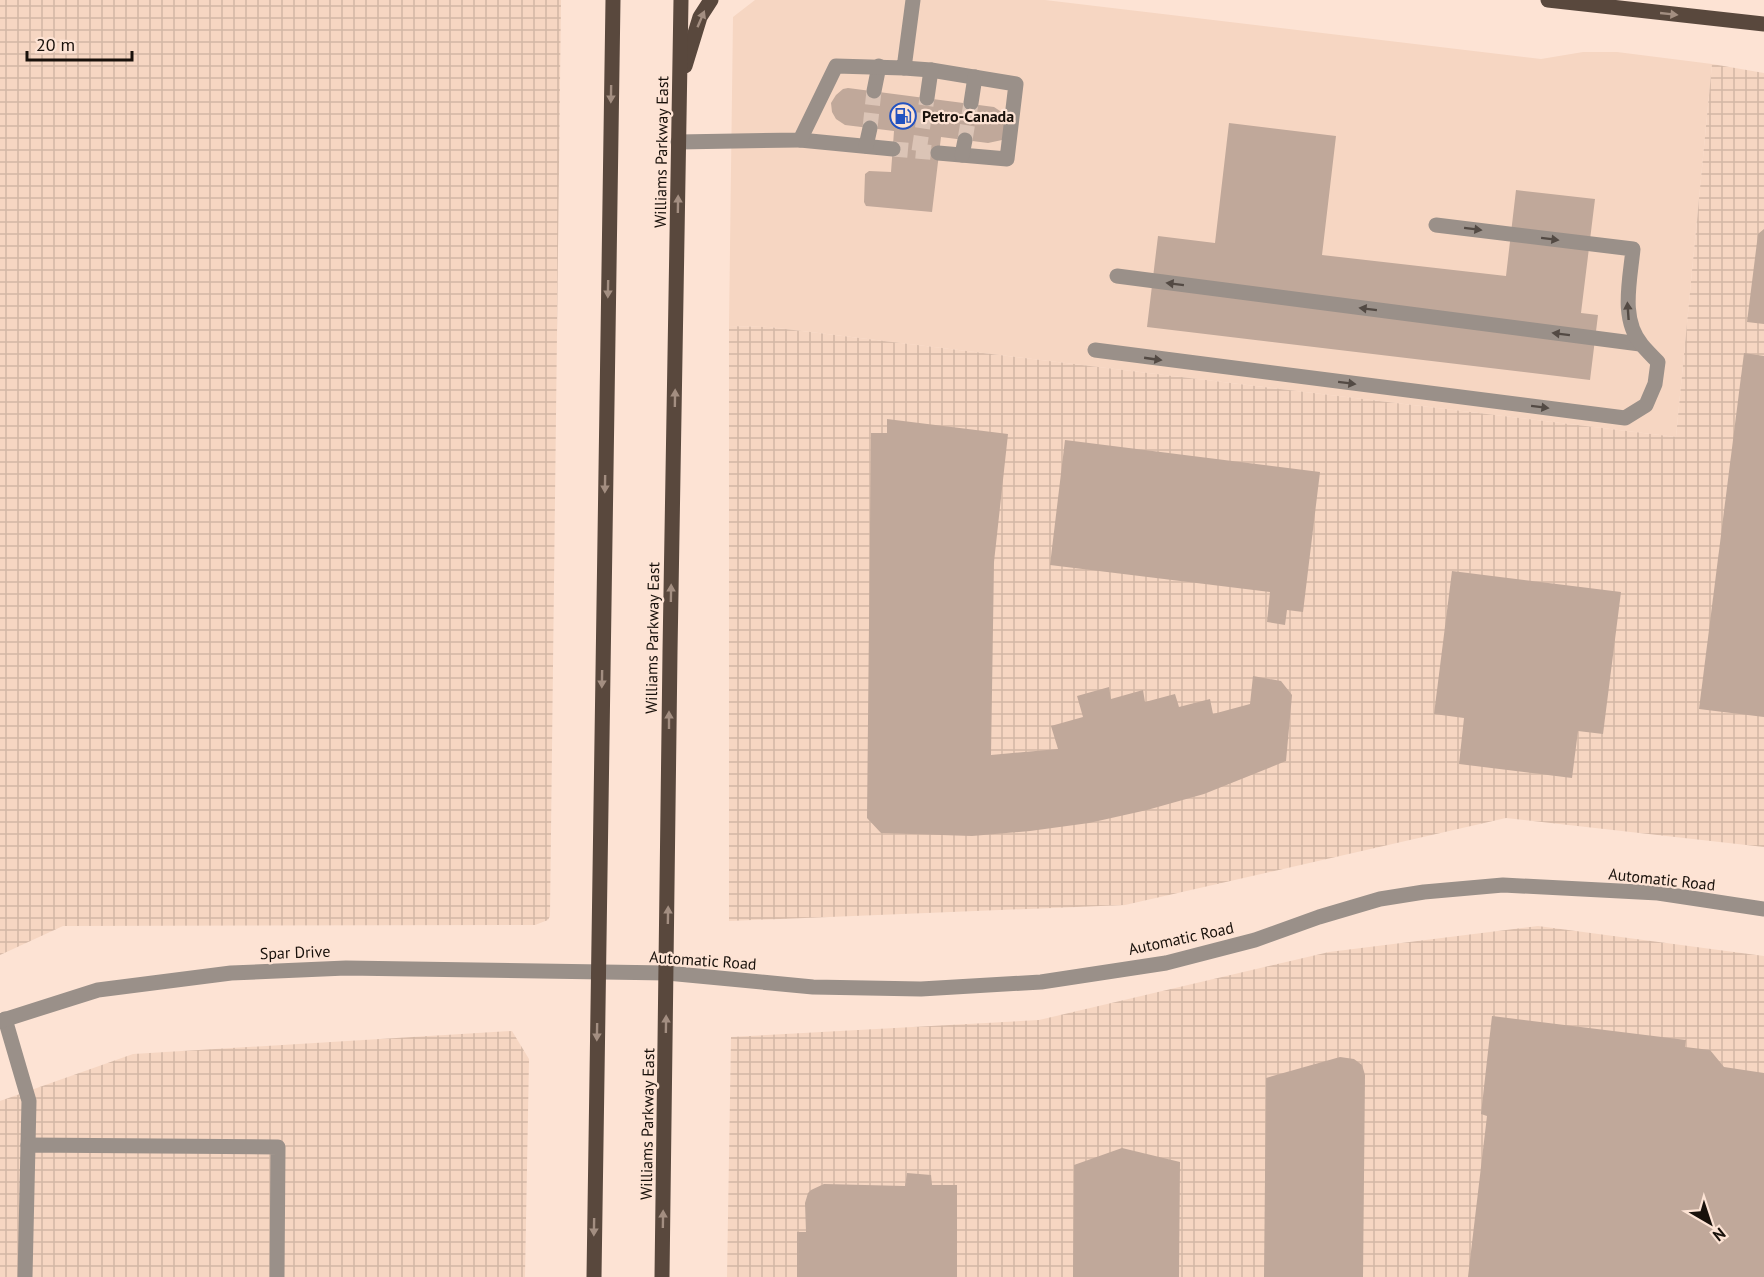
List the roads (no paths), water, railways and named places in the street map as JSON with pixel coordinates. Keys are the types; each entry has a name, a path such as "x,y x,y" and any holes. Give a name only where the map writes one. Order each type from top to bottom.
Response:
{"main road":[{"path":"601,0 612,35"},
{"path":"594,1277 613,0"},
{"name":"Williams Parkway East","path":"662,1277 681,0"},
{"path":"680,80 700,17 711,0"},
{"path":"1548,0 1764,24"}],"street":[{"path":"904,68 913,0"},
{"path":"800,140 836,66 879,66 931,70 1016,84 1007,159 938,153"},
{"path":"874,91 879,66"},
{"path":"927,98 931,70"},
{"path":"971,103 975,77"},
{"path":"866,146 870,128"},
{"path":"678,141 800,140 893,149"},
{"path":"962,155 965,140"},
{"path":"1095,351 1625,418 1646,405 1655,384 1658,362 1640,344 1629,322 1628,300 1633,249 1436,225"},
{"path":"1117,276 1640,344"},
{"name":"Automatic Road","path":"597,973 667,973 813,987 921,989 1041,982 1166,963 1255,940 1380,898 1503,885 1658,893 1764,909"},
{"name":"Spar Drive","path":"3,1020 98,990 231,973 346,968 597,973"},
{"path":"3,1020 29,1101 25,1277"},
{"path":"28,1145 278,1147 277,1277"}],"tunnel":[{"path":"870,128 874,91"},
{"path":"919,151 927,98"},
{"path":"965,140 971,103"},
{"path":"893,149 938,153"}],"place":[{"name":"Petro-Canada","path":"903,116"}]}
